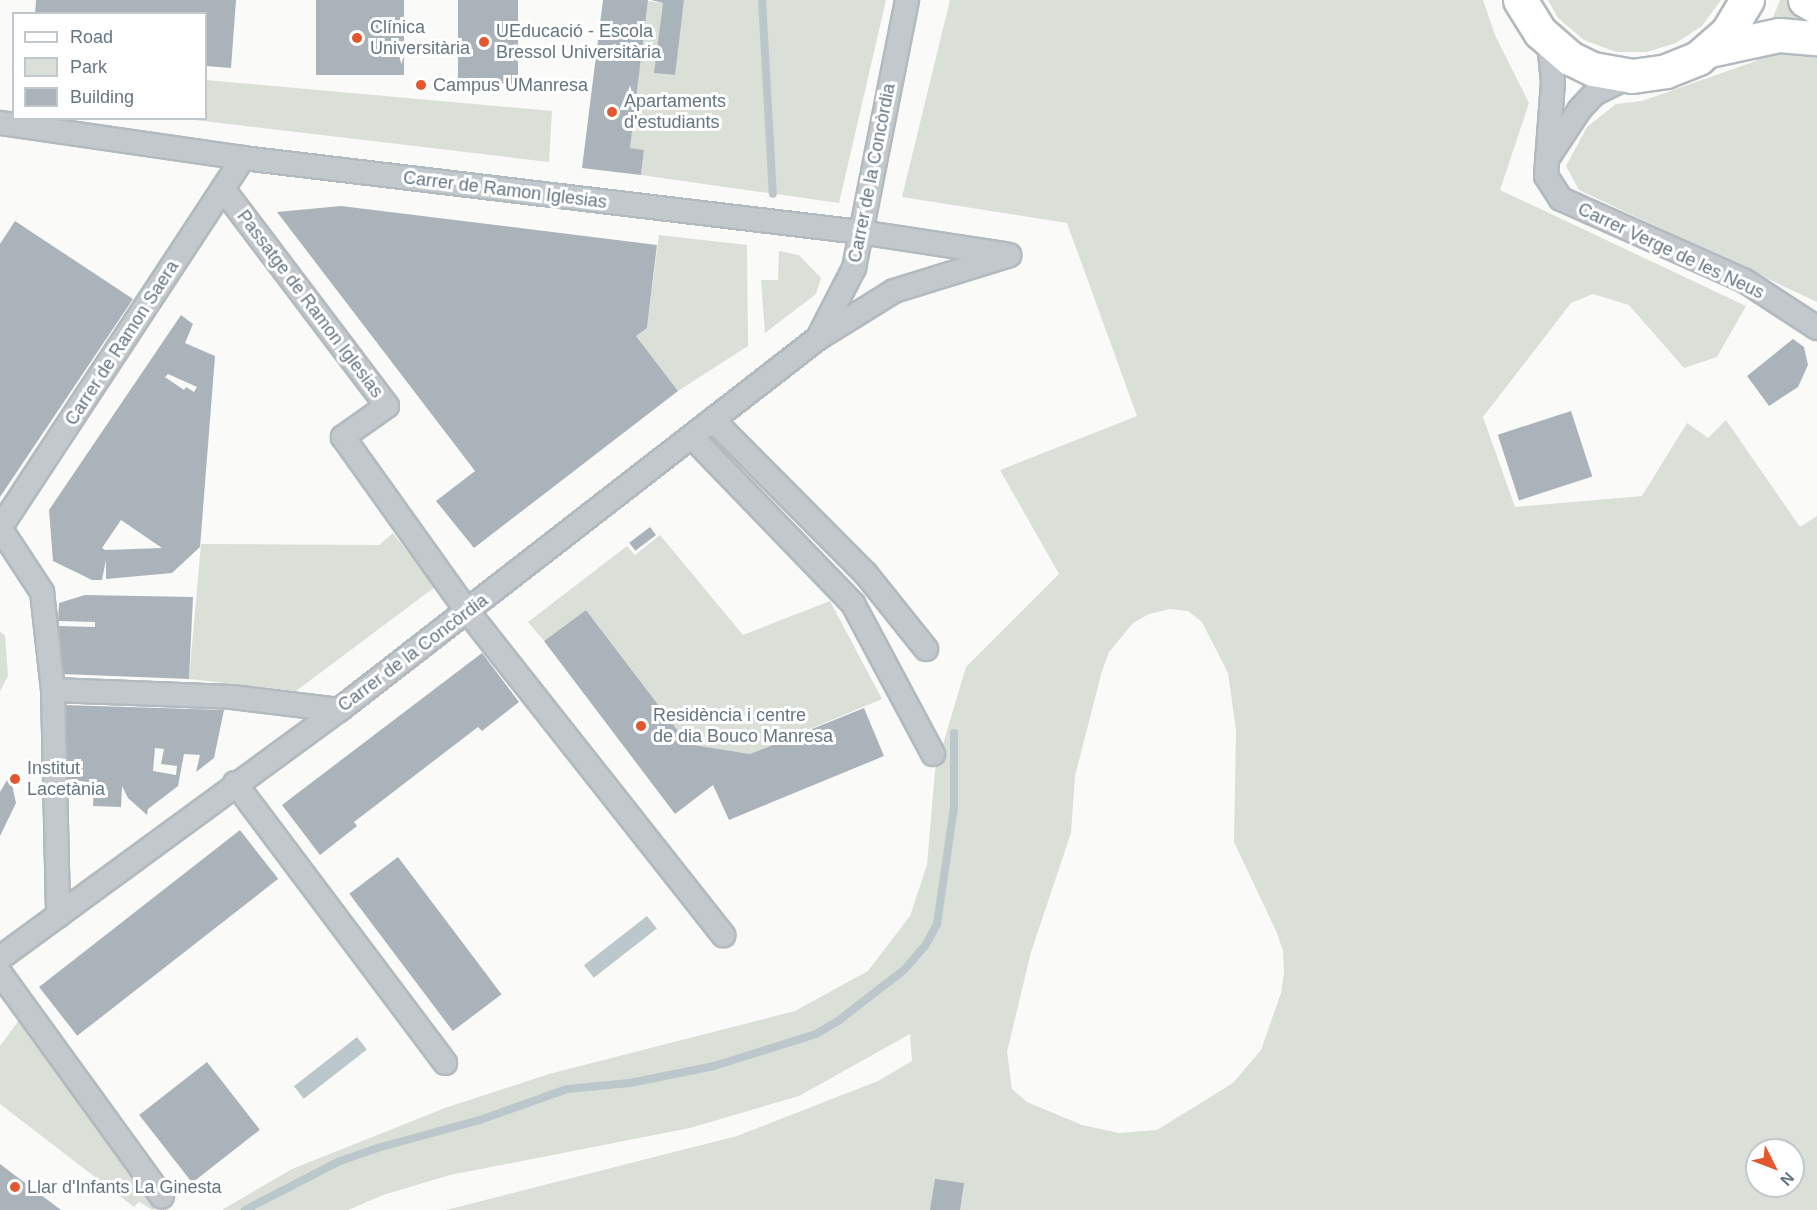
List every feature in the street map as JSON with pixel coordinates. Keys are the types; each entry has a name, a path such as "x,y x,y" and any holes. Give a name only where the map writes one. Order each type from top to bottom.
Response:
{"street":[{"name":"Carrer de la Concòrdia","path":"818,339 854,268 907,0"},
{"path":"1520,0 1549,42 1593,69 1632,76"},
{"path":"1708,51 1736,22 1748,0"},
{"path":"1806,0 1817,7"},
{"path":"1547,160 1580,109 1594,94 1612,82 1632,76 1666,71 1708,51 1779,35 1817,38"},
{"name":"Carrer Verge de les Neus","path":"1549,42 1552,82 1546,176 1561,199 1745,281 1817,328"},
{"name":"Carrer de Ramon Iglesias","path":"0,123 243,158 860,232 1010,255"},
{"name":"Carrer de Ramon Saera","path":"0,528 243,158"},
{"name":"Passatge de Ramon Iglesias","path":"223,189 387,406 343,437 468,612"},
{"name":"Carrer de la Concòrdia","path":"0,958 235,783 339,710 818,339 894,291 1010,255"},
{"path":"713,420 866,574 926,649"},
{"path":"692,437 853,604 933,754"},
{"path":"0,528 42,592 53,690 58,916"},
{"path":"468,612 723,935"},
{"path":"53,690 232,698 339,710"},
{"path":"235,783 446,1062"},
{"path":"0,973 162,1197"}],"green space":[{"path":"684,0 886,0 839,203 641,175 644,150 630,148 647,1 663,3 655,73 674,75"},
{"path":"950,0 1483,0 1495,35 1529,103 1500,190 1746,306 1717,357 1684,368 1629,305 1593,294 1571,303 1483,417 1515,507 1642,496 1687,423 1708,438 1726,420 1800,527 1817,516 1817,1210 446,1210 737,1136 878,1081 912,1061 910,1034 799,1096 690,1128 450,1175 383,1195 348,1210 222,1210 292,1169 445,1108 549,1074 795,1011 868,971 910,916 927,865 935,771 966,667 1059,574 1000,470 1137,416 1067,223 902,197","holes":["1170,609 1188,611 1202,622 1228,673 1236,730 1234,842 1277,933 1283,951 1284,972 1281,993 1261,1050 1233,1083 1157,1130 1119,1133 1082,1125 1027,1102 1012,1089 1007,1052 1031,952 1071,833 1075,776 1109,652 1133,623 1149,614"]},
{"path":"1548,0 1721,0 1702,26 1676,43 1647,52 1616,52 1584,40 1558,18"},
{"path":"1780,0 1817,0 1817,302 1579,190 1566,166 1587,127 1616,104 1642,101 1756,61"},
{"path":"207,80 552,111 549,162 195,120 207,120"},
{"path":"659,235 747,245 748,346 678,391 636,336 647,328"},
{"path":"779,251 799,255 821,278 816,294 765,333 761,280 778,280"},
{"path":"393,533 435,587 296,691 189,679 201,544 379,545"},
{"path":"660,535 743,635 830,601 882,699 750,754 688,744 586,610 544,641 528,622 627,546 635,555"},
{"path":"0,632 5,635 8,676 0,691"},
{"path":"19,1020 157,1206 153,1210 139,1202 134,1207 0,1104 0,1046"}],"shaded area":[{"path":"647,916 657,929 594,978 584,965"},
{"path":"357,1037 367,1050 304,1099 294,1086"}],"building":[{"path":"36,0 236,0 231,68 207,66 207,12 35,12"},
{"name":"Clínica Universitària","path":"316,0 404,0 404,75 316,75"},
{"name":"UEducació - Escola Bressol Universitària","path":"458,0 518,0 518,84 458,84"},
{"name":"Apartaments d'estudiants","path":"603,0 648,0 630,148 644,150 641,175 582,168"},
{"path":"651,0 684,0 675,75 654,73 663,3"},
{"path":"341,206 657,245 647,328 636,336 678,391 474,548 436,501 475,471 277,212"},
{"path":"15,221 133,299 0,497 0,244"},
{"path":"181,315 193,324 185,343 215,356 200,547 172,573 106,579 106,560 102,580 92,580 53,561 49,510","holes":["168,374 197,387 194,392 186,387 184,390 165,377","121,520 162,548 105,550 102,548"]},
{"path":"1793,339 1804,347 1808,365 1798,387 1769,406 1747,376"},
{"path":"1571,411 1592,477 1519,500 1498,435"},
{"path":"650,527 656,535 635,551 629,543"},
{"path":"85,595 193,597 189,679 62,674 58,626 95,627 95,622 58,621 59,603"},
{"name":"Residència i centre de dia Bouco Manresa","path":"586,610 688,744 750,754 864,708 884,756 729,820 713,785 675,814 544,641"},
{"path":"482,653 519,702 482,731 478,727 354,822 357,826 320,855 282,805"},
{"path":"64,705 224,710 214,758 196,772 200,755 184,754 178,786 148,809 147,815 128,798 122,786 121,807 93,806 94,783 67,779","holes":["155,748 164,749 161,764 177,766 176,775 153,771"]},
{"path":"10,775 16,803 0,836 0,792"},
{"path":"240,830 278,879 77,1036 39,987"},
{"path":"398,857 502,994 453,1031 349,894"},
{"path":"207,1062 260,1130 192,1183 139,1115"},
{"name":"Llar d'Infants La Ginesta","path":"0,1164 61,1210 0,1210"},
{"path":"935,1179 964,1183 960,1210 930,1210"}],"waterway":[{"path":"762,0 773,194"},
{"path":"245,1210 340,1161 381,1147 480,1120 567,1089 630,1083 714,1066 816,1034 838,1021 904,970 925,946 937,924 954,807 954,733"}],"place":[{"name":"Clínica Universitària","path":"357,38"},
{"name":"UEducació - Escola Bressol Universitària","path":"484,42"},
{"name":"Campus UManresa","path":"421,85"},
{"name":"Apartaments d'estudiants","path":"612,112"},
{"name":"Residència i centre de dia Bouco Manresa","path":"641,726"},
{"name":"Institut Lacetània","path":"15,779"},
{"name":"Llar d'Infants La Ginesta","path":"15,1187"}]}
